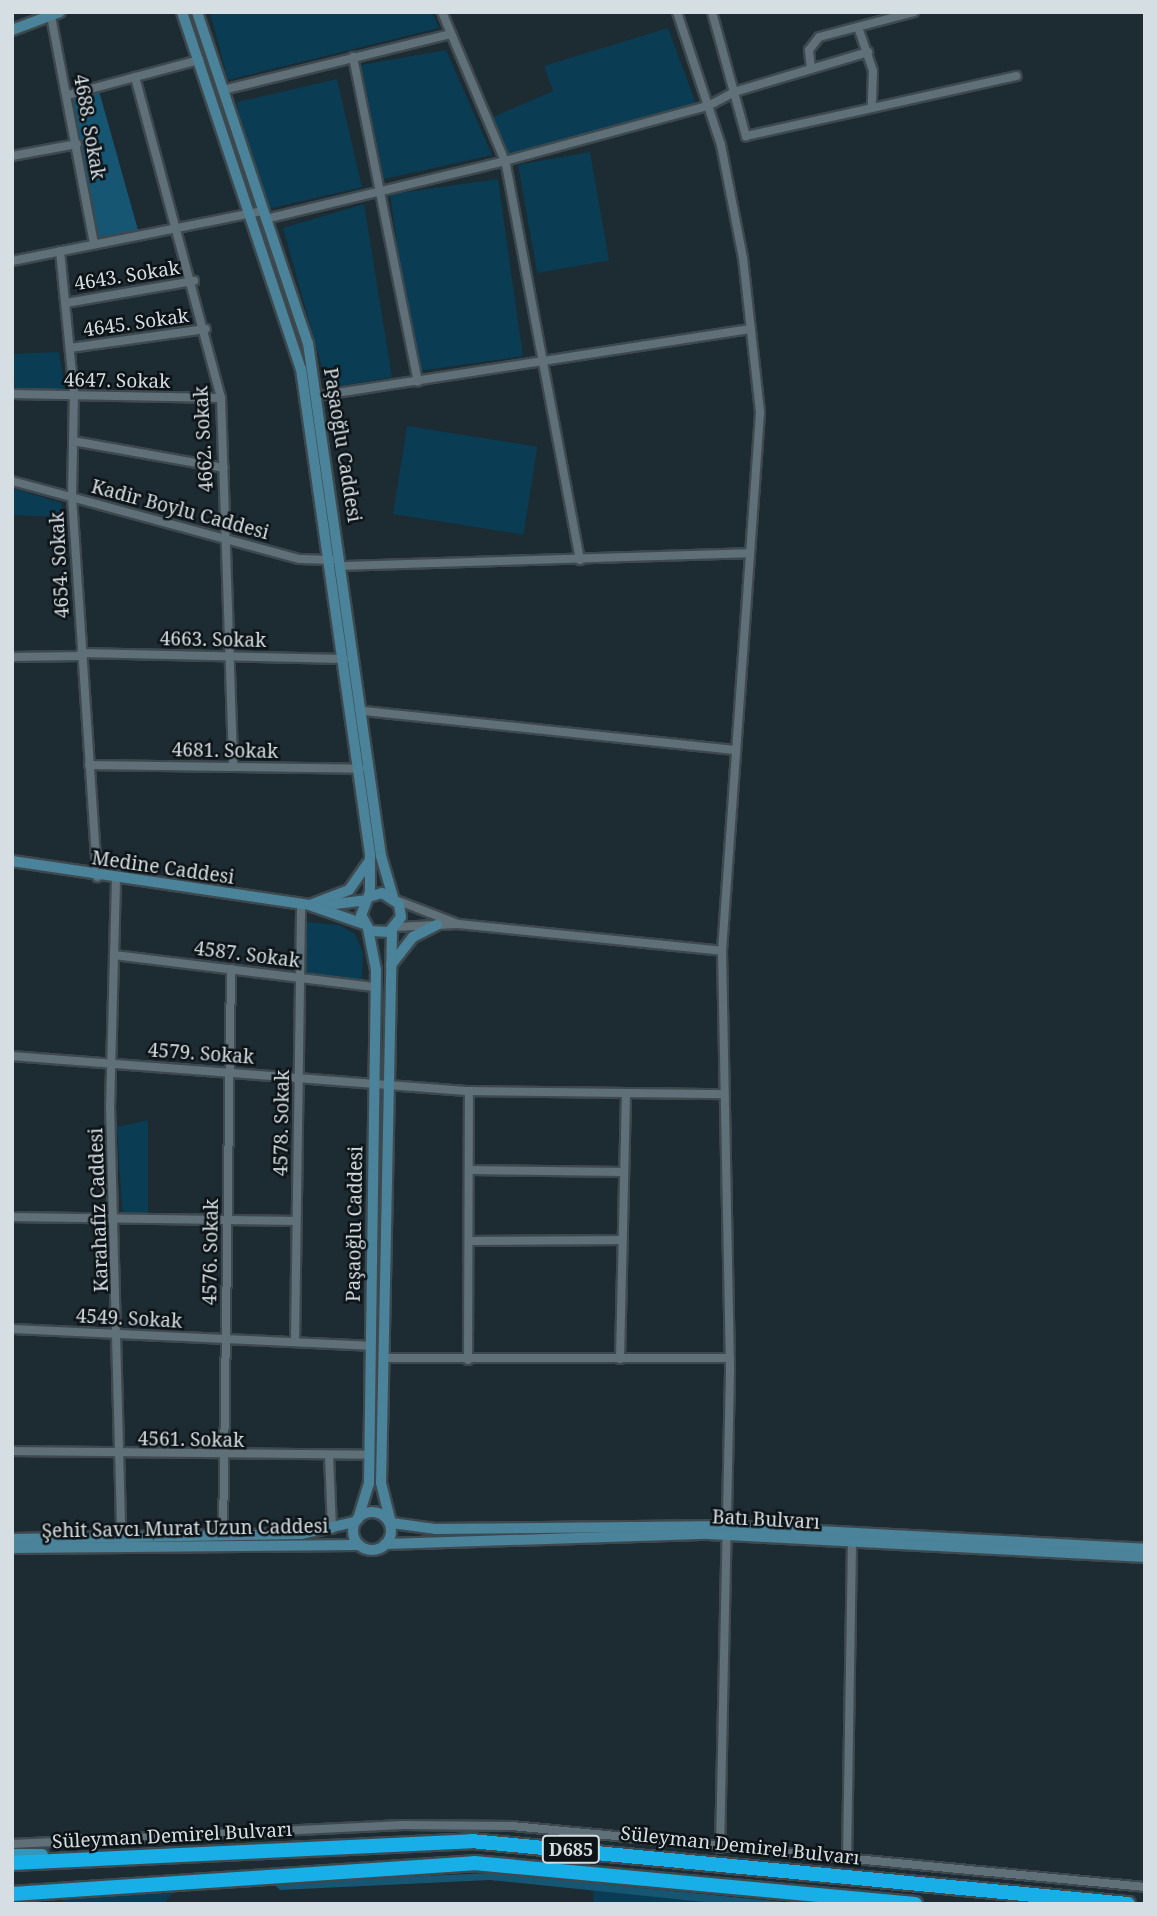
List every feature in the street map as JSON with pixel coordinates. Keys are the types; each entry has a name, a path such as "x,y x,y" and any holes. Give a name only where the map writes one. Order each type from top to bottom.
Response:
{"highway":[{"name":"Süleyman Demirel Bulvarı","path":"12,1863 471,1841 1128,1904"},
{"name":"Süleyman Demirel Bulvarı","path":"12,1894 474,1863 915,1904"},
{"path":"25,1904 61,1890"}],"main road":[{"path":"12,1855 221,1854"}],"street":[{"name":"Paşaoğlu Caddesi","path":"182,12 251,212 301,369 363,710 381,856 394,899 401,911 394,928 388,971 381,1082 371,1346 369,1493 356,1521"},
{"name":"Paşaoğlu Caddesi","path":"197,12 307,343 317,397 337,562 344,659 370,856 366,926 376,987 381,1082 381,1490 391,1520"},
{"path":"442,12 505,161 540,362 580,560"},
{"path":"677,12 708,106 736,221 760,413 733,750 722,951 730,1358 720,1848"},
{"path":"712,12 746,136 872,105 1016,76"},
{"path":"811,69 809,50 816,39 859,30 914,12"},
{"path":"12,30 55,14"},
{"name":"4688. Sokak","path":"55,14 94,244"},
{"path":"859,30 867,52 872,105"},
{"path":"223,90 451,34"},
{"path":"12,261 251,212 265,215 505,161 708,106 734,92 867,52"},
{"path":"353,57 418,382"},
{"path":"68,95 199,60"},
{"name":"4662. Sokak","path":"135,77 194,281 221,398 233,767"},
{"path":"12,156 77,144"},
{"name":"4654. Sokak","path":"61,251 74,396 72,497 97,877"},
{"name":"4643. Sokak","path":"65,303 194,281"},
{"name":"4645. Sokak","path":"70,348 206,329"},
{"path":"317,397 751,329"},
{"name":"4647. Sokak","path":"12,394 221,398"},
{"path":"73,441 224,468"},
{"name":"Kadir Boylu Caddesi","path":"12,481 299,559 337,562 580,560 750,554"},
{"name":"4663. Sokak","path":"12,657 81,655 344,659"},
{"path":"363,710 733,750"},
{"name":"4681. Sokak","path":"89,765 360,769"},
{"path":"306,905 357,883 370,856"},
{"name":"Medine Caddesi","path":"12,861 116,880 306,905 366,926 394,928"},
{"name":"Karahafız Caddesi","path":"116,880 111,1063 120,1335 121,1538"},
{"name":"Medine Caddesi","path":"306,905 368,898 394,899"},
{"path":"394,899 458,924"},
{"name":"4578. Sokak","path":"295,1342 300,978 306,905"},
{"path":"394,928 458,924 722,951"},
{"path":"388,971 406,942 437,925"},
{"name":"4587. Sokak","path":"114,955 376,987"},
{"name":"4576. Sokak","path":"223,1536 231,969"},
{"name":"4579. Sokak","path":"12,1056 381,1082 469,1091 724,1094"},
{"path":"468,1360 469,1091"},
{"path":"620,1359 626,1093"},
{"path":"469,1170 624,1172"},
{"path":"12,1217 296,1221"},
{"path":"469,1241 622,1240"},
{"name":"4549. Sokak","path":"12,1329 371,1346"},
{"path":"383,1358 730,1358"},
{"name":"4561. Sokak","path":"12,1451 121,1455 369,1455"},
{"path":"329,1455 332,1530"},
{"path":"376,1514 391,1520 385,1544 359,1545 350,1534 356,1521 376,1514"},
{"name":"Batı Bulvarı","path":"391,1520 435,1529 726,1530 1145,1549"},
{"name":"Şehit Savcı Murat Uzun Caddesi","path":"12,1539 223,1536 332,1530 356,1521"},
{"name":"Batı Bulvarı","path":"385,1544 726,1530 852,1542 1145,1557"},
{"path":"848,1860 852,1542"},
{"name":"Şehit Savcı Murat Uzun Caddesi","path":"12,1548 359,1545"},
{"path":"12,1844 403,1825 512,1826 1145,1887"}],"shaded area":[{"path":"210,12 432,12 439,28 228,80"},
{"path":"668,28 696,104 508,156 493,117 553,91 544,66"},
{"path":"446,50 492,155 384,179 361,65"},
{"path":"337,79 362,187 262,210 237,102"},
{"path":"99,91 138,230 97,239 73,99"},
{"path":"590,152 609,260 537,273 518,165"},
{"path":"498,179 523,356 415,371 390,194"},
{"path":"364,204 392,377 328,388 283,228"},
{"path":"59,352 65,391 15,390 12,354"},
{"path":"407,426 537,447 523,535 393,514"},
{"path":"12,488 62,503 60,517 12,515"},
{"path":"302,922 339,925 354,933 363,952 362,981 302,975"},
{"path":"148,1120 148,1217 123,1220 117,1127"},
{"path":"489,1873 806,1904 724,1904 490,1880 280,1890 273,1883"},
{"path":"176,1890 163,1904 46,1904 87,1896"},
{"path":"593,1890 724,1903 724,1904 594,1904"}]}
